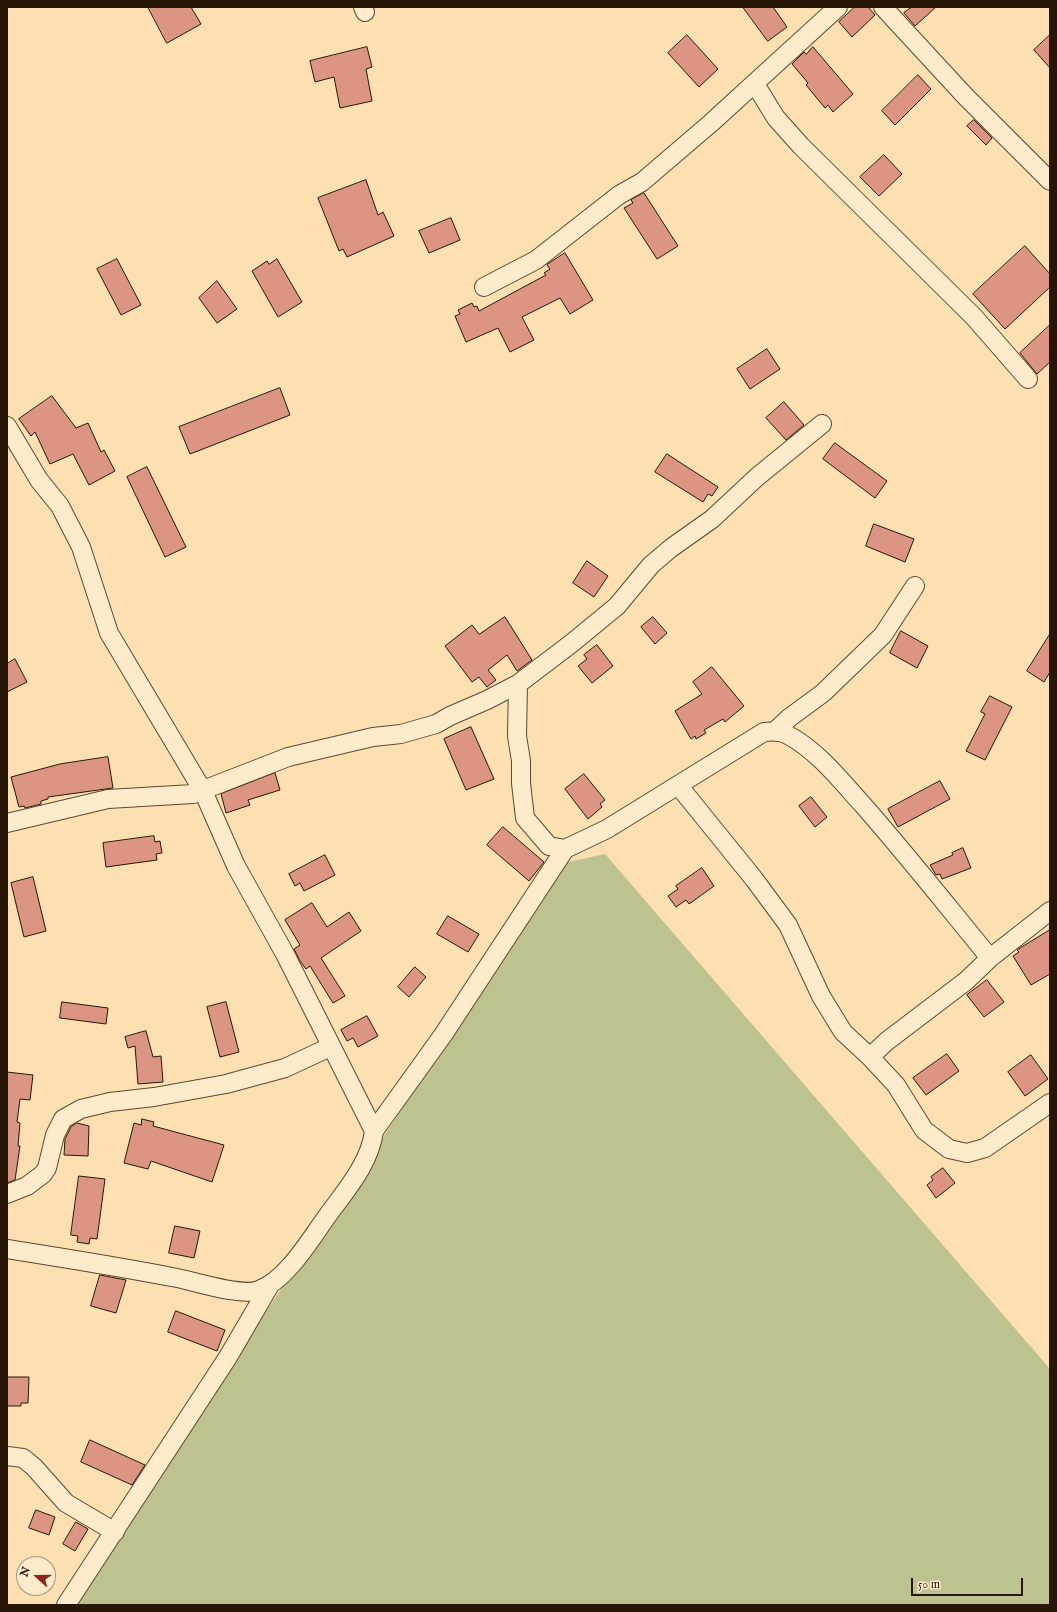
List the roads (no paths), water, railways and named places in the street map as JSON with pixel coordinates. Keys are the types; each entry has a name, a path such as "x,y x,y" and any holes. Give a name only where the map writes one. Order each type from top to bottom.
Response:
{"street":[{"path":"484,287 536,260 619,195 642,182 755,84 838,7"},
{"path":"883,7 966,97 1050,181"},
{"path":"755,84 776,118 796,140 974,317 1028,379"},
{"path":"7,823 108,799 193,794 288,757 373,737 401,734 436,724 518,684 572,643 617,606 651,565 671,548 712,519 757,477 822,424"},
{"path":"7,426 38,480 60,506 81,547 109,633 116,647 203,791 236,866 285,954 374,1131"},
{"path":"775,731 789,718 823,693 883,635 915,586"},
{"path":"518,684 517,736 521,761 521,783 525,818 549,846 565,849"},
{"path":"7,1249 176,1277 237,1292 249,1293 270,1285 288,1269 355,1179 368,1153 374,1131 443,1035 565,849 607,829 764,732 775,731 787,735 808,749 842,782 897,843 990,958"},
{"path":"678,785 754,879 788,925 821,996 843,1032 870,1057 896,1085 924,1130 949,1149 967,1153 985,1148 1050,1103"},
{"path":"870,1057 887,1041 966,981 990,958 1050,911"},
{"path":"7,1194 27,1186 43,1174 55,1135 63,1119 80,1109 110,1102 154,1097 226,1084 285,1068 330,1046"},
{"path":"66,1605 228,1357 270,1285"},
{"path":"7,1456 23,1458 34,1467 66,1503 115,1532"}]}
